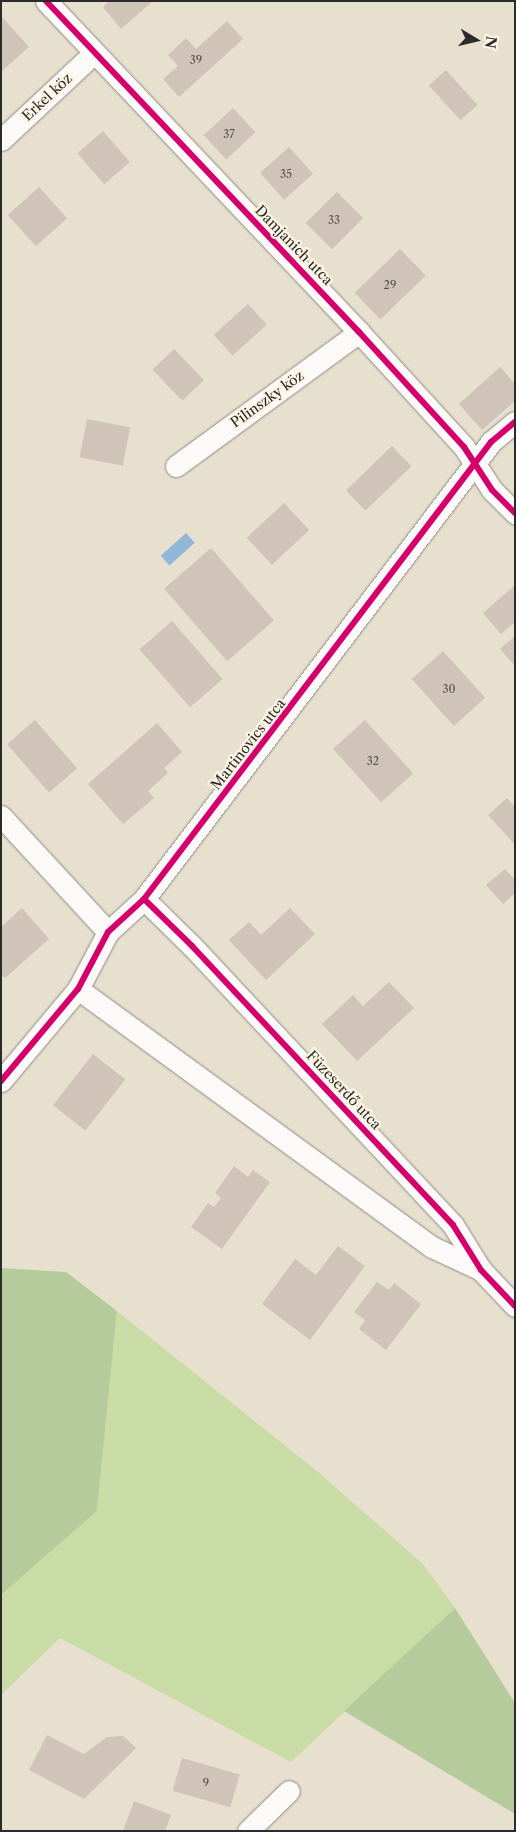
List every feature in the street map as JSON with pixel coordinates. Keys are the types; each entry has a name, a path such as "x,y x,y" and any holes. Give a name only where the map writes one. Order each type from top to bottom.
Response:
{"street":[{"name":"Damjanich utca","path":"46,1 359,332 464,447 492,490 515,513"},
{"name":"Erkel köz","path":"1,140 94,53"},
{"name":"Pilinszky köz","path":"176,466 359,332"},
{"name":"Martinovics utca","path":"1,1081 78,989 108,932 144,899 491,442 515,422"},
{"path":"1,816 108,932"},
{"name":"Füzeserdő utca","path":"144,899 192,946 453,1225 481,1270 515,1306"},
{"name":"Füzeserdő utca","path":"78,989 432,1247 481,1270"},
{"path":"248,1831 289,1790"}],"green space":[{"path":"1,1268 66,1272 117,1311 97,1511 1,1595"},
{"path":"117,1311 318,1472 423,1564 455,1608 291,1762 60,1638 1,1695 1,1595 97,1511"},
{"path":"455,1608 515,1703 515,1814 344,1711"}],"water":[{"path":"186,533 195,543 169,565 161,556"}],"building":[{"path":"109,1 153,1 121,29 103,7"},
{"path":"1,16 29,47 1,72"},
{"path":"227,21 243,39 179,97 163,79 178,66 168,55 186,38 196,49"},
{"path":"446,70 477,105 460,120 429,85"},
{"path":"233,108 256,132 226,159 204,135"},
{"path":"103,131 130,162 104,184 77,153"},
{"path":"289,147 313,174 284,200 260,173"},
{"path":"39,187 67,218 36,246 8,215"},
{"path":"337,192 363,218 332,249 306,223"},
{"path":"400,249 426,276 380,319 355,293"},
{"path":"248,304 267,325 233,356 214,335"},
{"path":"174,349 204,380 182,401 152,370"},
{"path":"500,367 515,384 515,401 482,430 459,404"},
{"path":"87,419 130,427 123,466 80,457"},
{"path":"392,446 411,466 365,511 346,490"},
{"path":"284,503 309,530 272,565 247,538"},
{"path":"211,548 274,620 227,661 164,589"},
{"path":"515,585 515,622 501,634 483,613"},
{"path":"172,621 223,679 190,707 140,649"},
{"path":"515,636 515,666 500,649"},
{"path":"443,651 485,698 454,726 412,679"},
{"path":"35,720 77,768 49,793 7,744"},
{"path":"365,720 413,774 381,802 333,749"},
{"path":"157,723 182,752 164,768 168,773 148,791 154,798 123,824 88,784"},
{"path":"507,798 515,807 515,845 488,815"},
{"path":"505,869 515,880 515,893 503,904 486,885"},
{"path":"22,908 49,939 5,978 1,974 1,927"},
{"path":"290,908 315,934 266,980 229,940 249,922 261,935"},
{"path":"389,982 414,1008 357,1061 322,1024 353,995 363,1006"},
{"path":"93,1054 125,1079 85,1130 53,1105"},
{"path":"234,1166 248,1177 253,1170 270,1182 222,1249 191,1227 208,1203 214,1207 221,1198 215,1193"},
{"path":"338,1246 365,1266 310,1340 262,1304 295,1259 316,1275"},
{"path":"377,1282 389,1290 394,1283 421,1304 386,1350 359,1329 365,1320 354,1312"},
{"path":"47,1735 84,1754 107,1737 123,1736 136,1748 84,1799 29,1770"},
{"path":"182,1758 240,1775 230,1807 173,1791"},
{"path":"134,1801 171,1815 165,1831 123,1831"}],"cycle path":[{"path":"46,1 359,332 464,447 492,490 515,513"},
{"path":"1,1081 78,989 108,932 144,899 491,442 515,422"},
{"path":"144,899 192,946 453,1225 481,1270 515,1306"}]}
